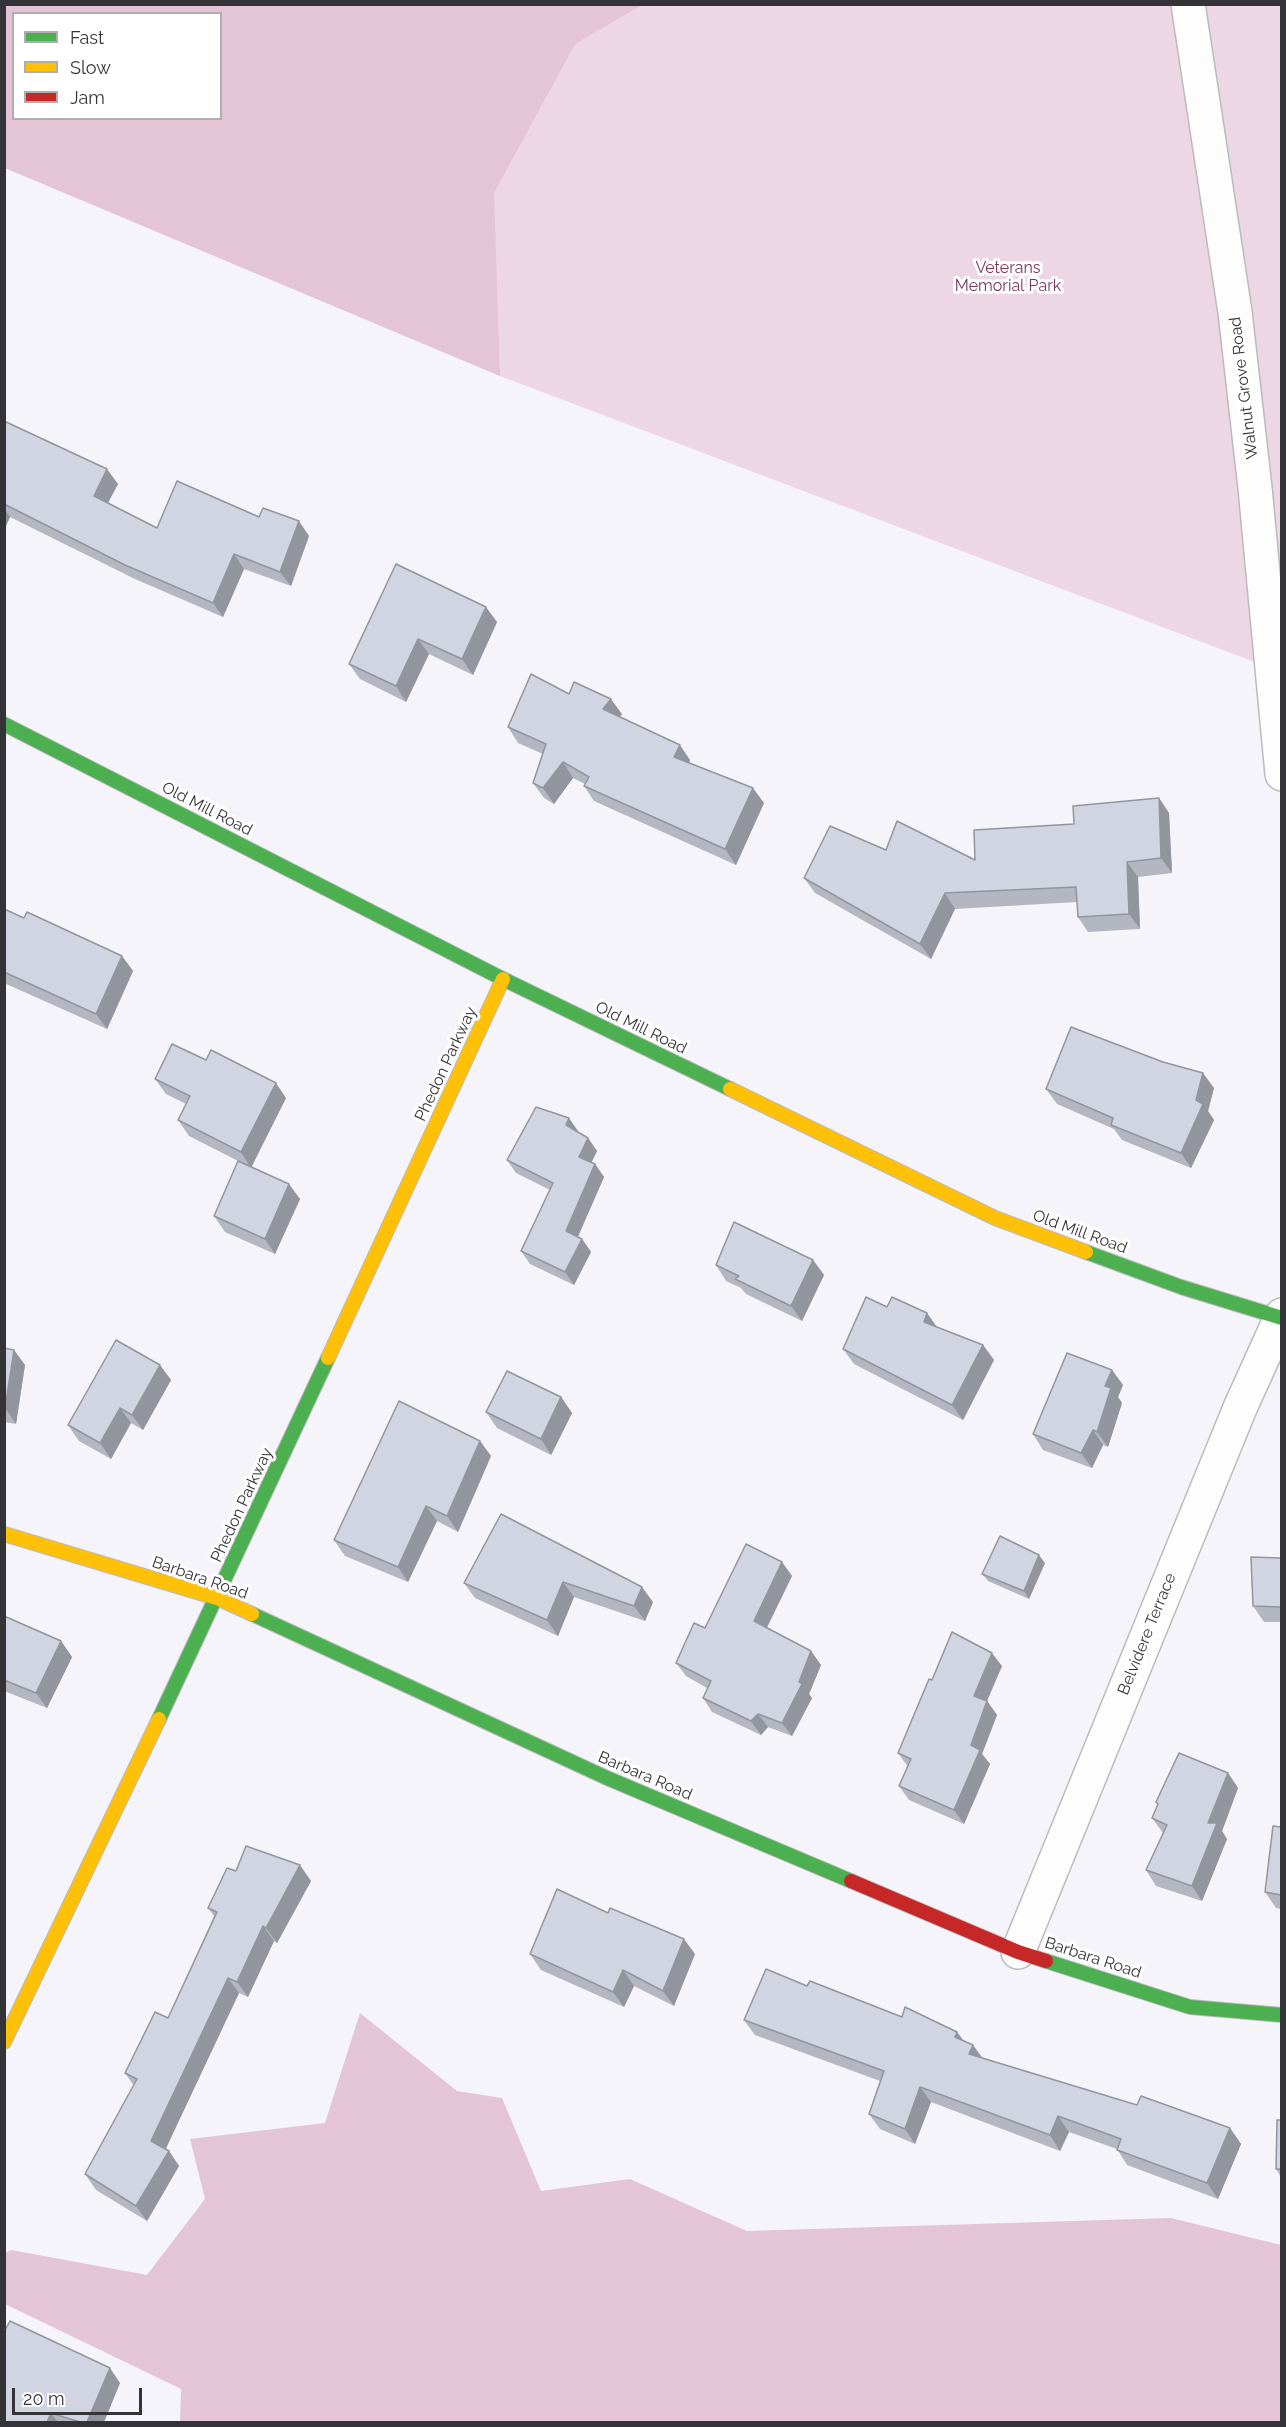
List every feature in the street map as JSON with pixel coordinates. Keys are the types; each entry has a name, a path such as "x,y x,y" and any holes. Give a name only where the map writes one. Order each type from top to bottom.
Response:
{"street":[{"name":"Walnut Grove Road","path":"1188,4 1235,312 1257,500 1281,774"},
{"name":"Old Mill Road","path":"4,724 503,979 995,1218 1181,1287 1281,1317"},
{"name":"Phedon Parkway","path":"4,2042 217,1598 503,979"},
{"name":"Belvidere Terrace","path":"1018,1952 1240,1408 1281,1317"},
{"name":"Barbara Road","path":"4,1534 217,1598 607,1778 1018,1952 1190,2007 1281,2015"}],"green space":[{"name":"Veterans Memorial Park","path":"4,5 1281,5 1281,672 500,376 5,168"}],"shaded area":[{"path":"4,5 642,5 575,44 494,193 500,376 5,168"},
{"path":"360,2013 457,2091 502,2098 541,2191 630,2179 747,2231 1171,2218 1281,2245 1281,2422 180,2422 181,2389 5,2304 5,2253 11,2250 147,2275 205,2199 190,2139 325,2123"}],"building":[{"path":"4,421 107,469 94,496 157,528 177,481 259,517 263,508 299,521 280,572 234,554 213,603 125,565 4,504"},
{"path":"396,564 486,607 462,659 418,639 396,686 349,664"},
{"path":"531,674 569,694 574,682 611,699 603,709 680,745 674,757 753,788 725,849 584,786 589,777 563,762 543,788 533,783 546,744 508,727"},
{"path":"1159,798 1161,858 1127,862 1129,914 1078,917 1076,887 945,893 920,944 804,878 830,826 886,850 897,821 975,860 974,830 1074,824 1073,806"},
{"path":"4,909 24,918 27,912 122,956 96,1014 4,972"},
{"path":"1071,1027 1163,1062 1203,1073 1196,1100 1203,1104 1181,1153 1111,1125 1113,1118 1046,1089"},
{"path":"172,1044 206,1060 211,1050 276,1083 241,1152 178,1120 190,1096 155,1079"},
{"path":"536,1107 569,1118 566,1125 588,1138 579,1157 595,1164 566,1231 582,1239 565,1272 521,1251 553,1183 507,1160"},
{"path":"238,1161 289,1184 265,1239 214,1216"},
{"path":"734,1222 813,1260 791,1306 735,1279 739,1276 716,1265"},
{"path":"866,1297 887,1307 892,1297 927,1313 924,1322 983,1345 952,1405 843,1349"},
{"path":"116,1340 160,1365 132,1415 120,1408 100,1443 68,1425"},
{"path":"4,1348 14,1350 5,1408 4,1408"},
{"path":"1067,1353 1112,1370 1105,1386 1111,1388 1097,1432 1093,1430 1081,1453 1033,1434"},
{"path":"507,1371 561,1397 541,1439 486,1412"},
{"path":"399,1401 480,1441 447,1516 426,1506 398,1567 334,1540"},
{"path":"501,1514 642,1587 634,1606 563,1582 547,1620 464,1583"},
{"path":"1000,1536 1039,1555 1024,1591 982,1574"},
{"path":"746,1544 782,1562 754,1621 811,1651 799,1682 802,1684 782,1723 758,1714 751,1721 703,1698 711,1681 676,1663 694,1623 705,1628"},
{"path":"1251,1557 1281,1558 1281,1607 1253,1606"},
{"path":"4,1616 61,1641 36,1693 4,1680"},
{"path":"952,1632 992,1653 974,1696 987,1701 971,1745 980,1750 954,1810 899,1786 911,1759 898,1753 929,1679 932,1680"},
{"path":"1179,1753 1228,1773 1208,1823 1217,1823 1192,1886 1146,1870 1167,1825 1152,1818 1158,1804 1156,1802"},
{"path":"1273,1826 1281,1827 1281,1895 1265,1892"},
{"path":"246,1846 300,1865 266,1928 263,1926 237,1982 228,1978 151,2141 169,2151 136,2206 85,2174 137,2079 125,2073 155,2012 168,2018 217,1912 208,1908 227,1868 236,1871"},
{"path":"557,1889 608,1913 610,1908 684,1939 663,1991 623,1970 613,1992 530,1954"},
{"path":"766,1969 807,1986 810,1981 902,2017 905,2007 957,2032 955,2037 973,2045 969,2054 1137,2105 1141,2096 1230,2128 1207,2183 1117,2150 1121,2139 1058,2116 1050,2135 920,2087 905,2129 869,2114 884,2071 744,2020"},
{"path":"1277,2120 1281,2120 1281,2169 1276,2169"},
{"path":"10,2321 110,2368 87,2422 51,2413 47,2422 4,2422 4,2332"}],"traffic: fast":[{"path":"4,724 503,979 730,1089"},
{"path":"1086,1252 1181,1287 1282,1318"},
{"path":"159,1719 328,1358"},
{"path":"252,1614 607,1778 851,1881"},
{"path":"1046,1961 1190,2007 1282,2015"}],"traffic: slow":[{"path":"328,1358 503,979"},
{"path":"730,1089 995,1218 1086,1252"},
{"path":"4,1534 217,1598 252,1614"},
{"path":"4,2042 159,1719"}],"traffic: jam":[{"path":"851,1881 1018,1952 1046,1961"}]}
